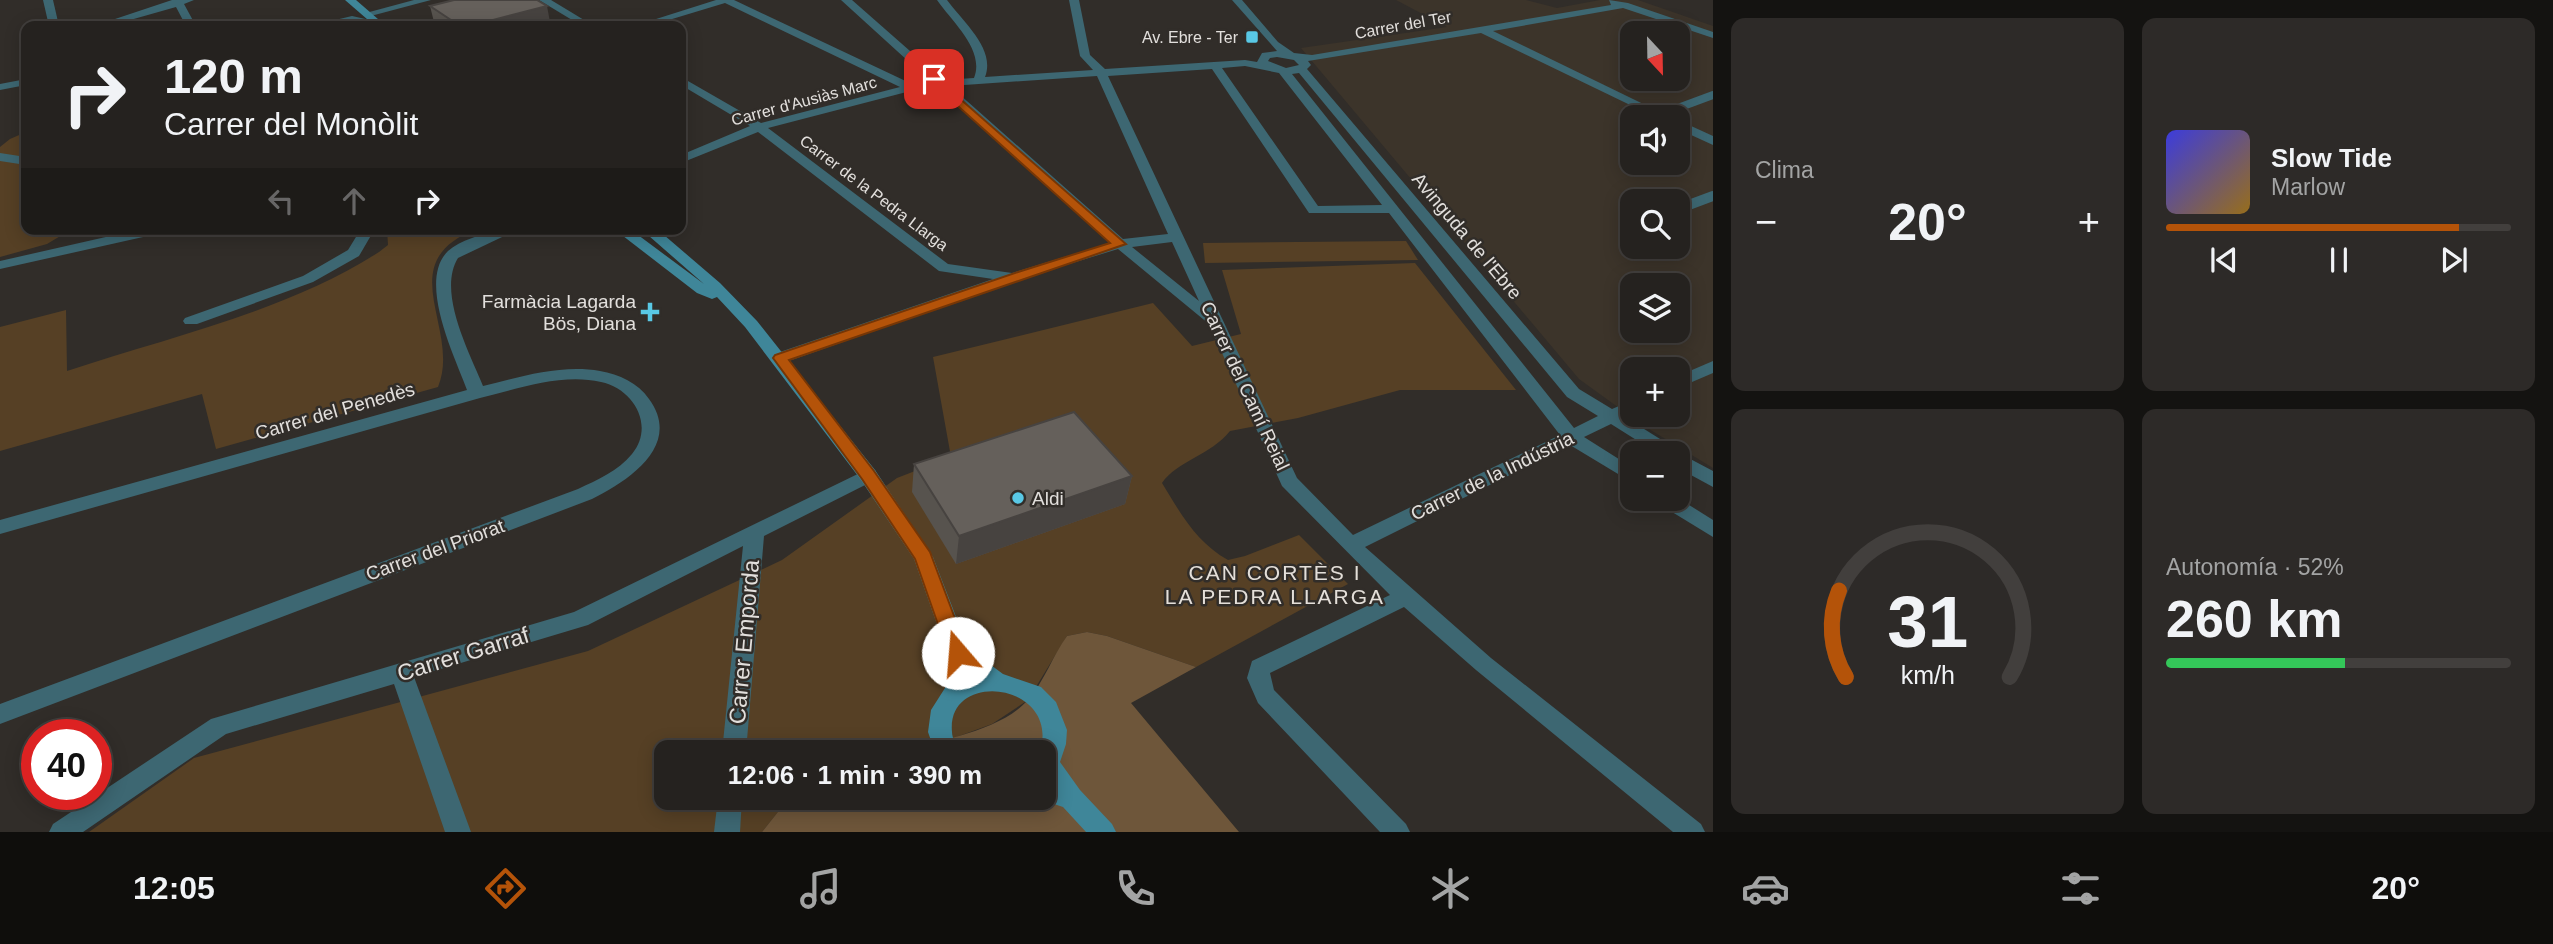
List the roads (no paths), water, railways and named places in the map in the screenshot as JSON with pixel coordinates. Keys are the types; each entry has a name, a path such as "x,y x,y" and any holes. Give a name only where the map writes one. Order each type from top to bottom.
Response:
{"street":[{"path":"48,0 53,21"},
{"path":"367,14 426,0"},
{"path":"544,0 580,21"},
{"path":"656,21 726,0 915,83"},
{"path":"831,0 902,66"},
{"path":"846,0 1120,244 1217,325"},
{"path":"942,0 982,54 984,66 978,80"},
{"name":"Carrer del Camí Reial","path":"1074,0 1085,56 1101,72 1289,481 1405,597 1692,832"},
{"path":"1237,0 1269,56 1282,70 1301,60"},
{"path":"1605,0 1713,34"},
{"path":"116,21 182,1 189,21"},
{"path":"349,4 375,21"},
{"path":"349,4 358,14 354,17"},
{"name":"Carrer del Ter","path":"1301,60 1625,5"},
{"path":"354,17 359,21"},
{"path":"336,21 354,17 367,21"},
{"path":"1482,30 1638,105"},
{"path":"1101,72 1245,64 1269,56 1301,60"},
{"name":"Avinguda de l'Ebre","path":"1301,60 1573,393 1650,441"},
{"path":"1215,65 1314,210 1393,209"},
{"name":"Avinguda de l'Ebre","path":"1282,70 1571,436 1620,468"},
{"name":"Carrer d'Ausiàs Marc","path":"686,157 759,127 915,83 1101,72"},
{"path":"0,87 21,83"},
{"name":"Carrer de la Pedra Llarga","path":"686,83 759,127 944,268 1015,277"},
{"path":"1690,130 1713,141"},
{"path":"0,157 21,159"},
{"path":"0,265 134,235"},
{"path":"191,321 308,279 354,253 364,235"},
{"path":"477,393 443,301 442,268 453,253 497,235"},
{"path":"629,235 702,290 726,300"},
{"path":"642,235 650,241 663,261"},
{"path":"655,235 715,286 780,358 868,475 923,557 958,653 956,693"},
{"path":"780,358 1120,244 1176,237"},
{"path":"1690,377 1713,366"},
{"name":"Carrer del Priorat","path":"0,714 585,494 614,478 637,460 651,438 651,417 642,397 608,378 565,374 477,393"},
{"name":"Carrer del Penedès","path":"0,527 477,393"},
{"name":"Carrer de la Indústria","path":"1351,545 1620,412"},
{"path":"1690,466 1713,480"},
{"name":"Carrer Garraf","path":"62,832 219,726 580,619 868,475"},
{"path":"1684,511 1713,530"},
{"name":"Carrer Emporda","path":"735,740 754,532"},
{"path":"1397,832 1266,696 1258,678 1260,668 1405,597"},
{"path":"958,653 996,681"},
{"path":"401,672 458,832"},
{"path":"943,740 940,731 943,710 956,693 974,683 996,681 1021,686 1041,701 1054,721 1056,740"},
{"path":"1056,777 1103,832"},
{"path":"1056,793 1072,798"},
{"path":"727,832 729,810"}],"lane":[{"path":"1688,105 1713,95"},
{"path":"1690,205 1713,196"}],"place":[{"name":"Av. Ebre - Ter","path":"1252,37"},
{"name":"Farmàcia Lagarda Bös, Diana","path":"650,312"},
{"name":"Aldi","path":"1018,498"}],"district":[{"name":"CAN CORTÈS I LA PEDRA LLARGA","path":"1275,584"}]}
